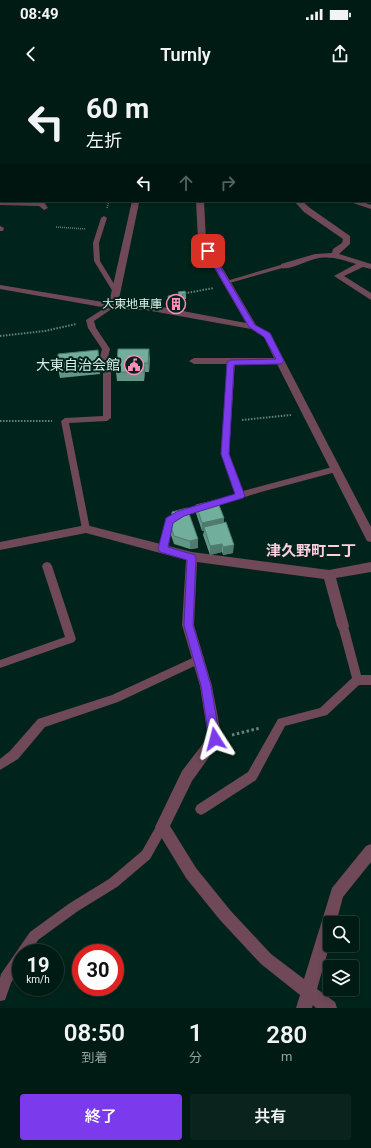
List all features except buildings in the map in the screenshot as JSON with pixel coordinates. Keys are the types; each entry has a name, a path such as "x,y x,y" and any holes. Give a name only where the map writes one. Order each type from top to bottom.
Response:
{"street":[{"path":"200,202 202,240 253,327"},
{"path":"299,202 307,210 347,238 346,244 336,250 335,255"},
{"path":"354,202 371,208"},
{"path":"0,203 41,204 44,208"},
{"path":"113,306 135,203"},
{"path":"284,266 315,256 335,255 367,266"},
{"path":"367,266 338,276 371,297"},
{"path":"0,287 113,306 146,307 253,327 267,335 371,538"},
{"path":"194,361 281,361"},
{"path":"0,546 86,529 192,557 329,575 371,567"},
{"path":"192,557 188,625 206,686 215,739 188,776 162,827 192,873 225,914 266,959 329,1008"},
{"path":"329,575 343,626"},
{"path":"304,1008 337,893 371,851"}],"lane":[{"path":"104,218 96,243 97,261 116,292"},
{"path":"227,284 284,266"},
{"path":"86,529 65,421 107,418 107,372 103,361 106,349 92,328 90,320 113,306"},
{"path":"231,362 225,454 240,496"},
{"path":"163,549 169,521 181,514 261,489 336,469"},
{"path":"0,664 71,638 47,566"},
{"path":"343,626 357,680"},
{"path":"0,765 14,755 42,723 114,699 199,660"},
{"path":"200,809 252,776 282,722 323,712 357,680 371,680"},
{"path":"29,944 34,936 74,907 113,883 146,855 162,827"},
{"path":"0,995 6,979 12,970"}],"path":[{"path":"56,227 99,230"},
{"path":"146,307 158,300 175,295 227,284"},
{"path":"0,336 13,336 45,331 90,320"},
{"path":"227,421 265,419 307,413"},
{"path":"0,421 65,421"},
{"path":"215,739 282,722"}],"place":[{"name":"大東地車庫","path":"176,304"},
{"name":"大東自治会館","path":"134,365"}],"district":[{"name":"津久野町二丁","path":"311,551"}],"route":[{"path":"208,251 253,327 267,335 281,361 231,362 225,454 240,496 181,514 169,521 163,549 192,557 188,625 206,686 215,739"}]}
